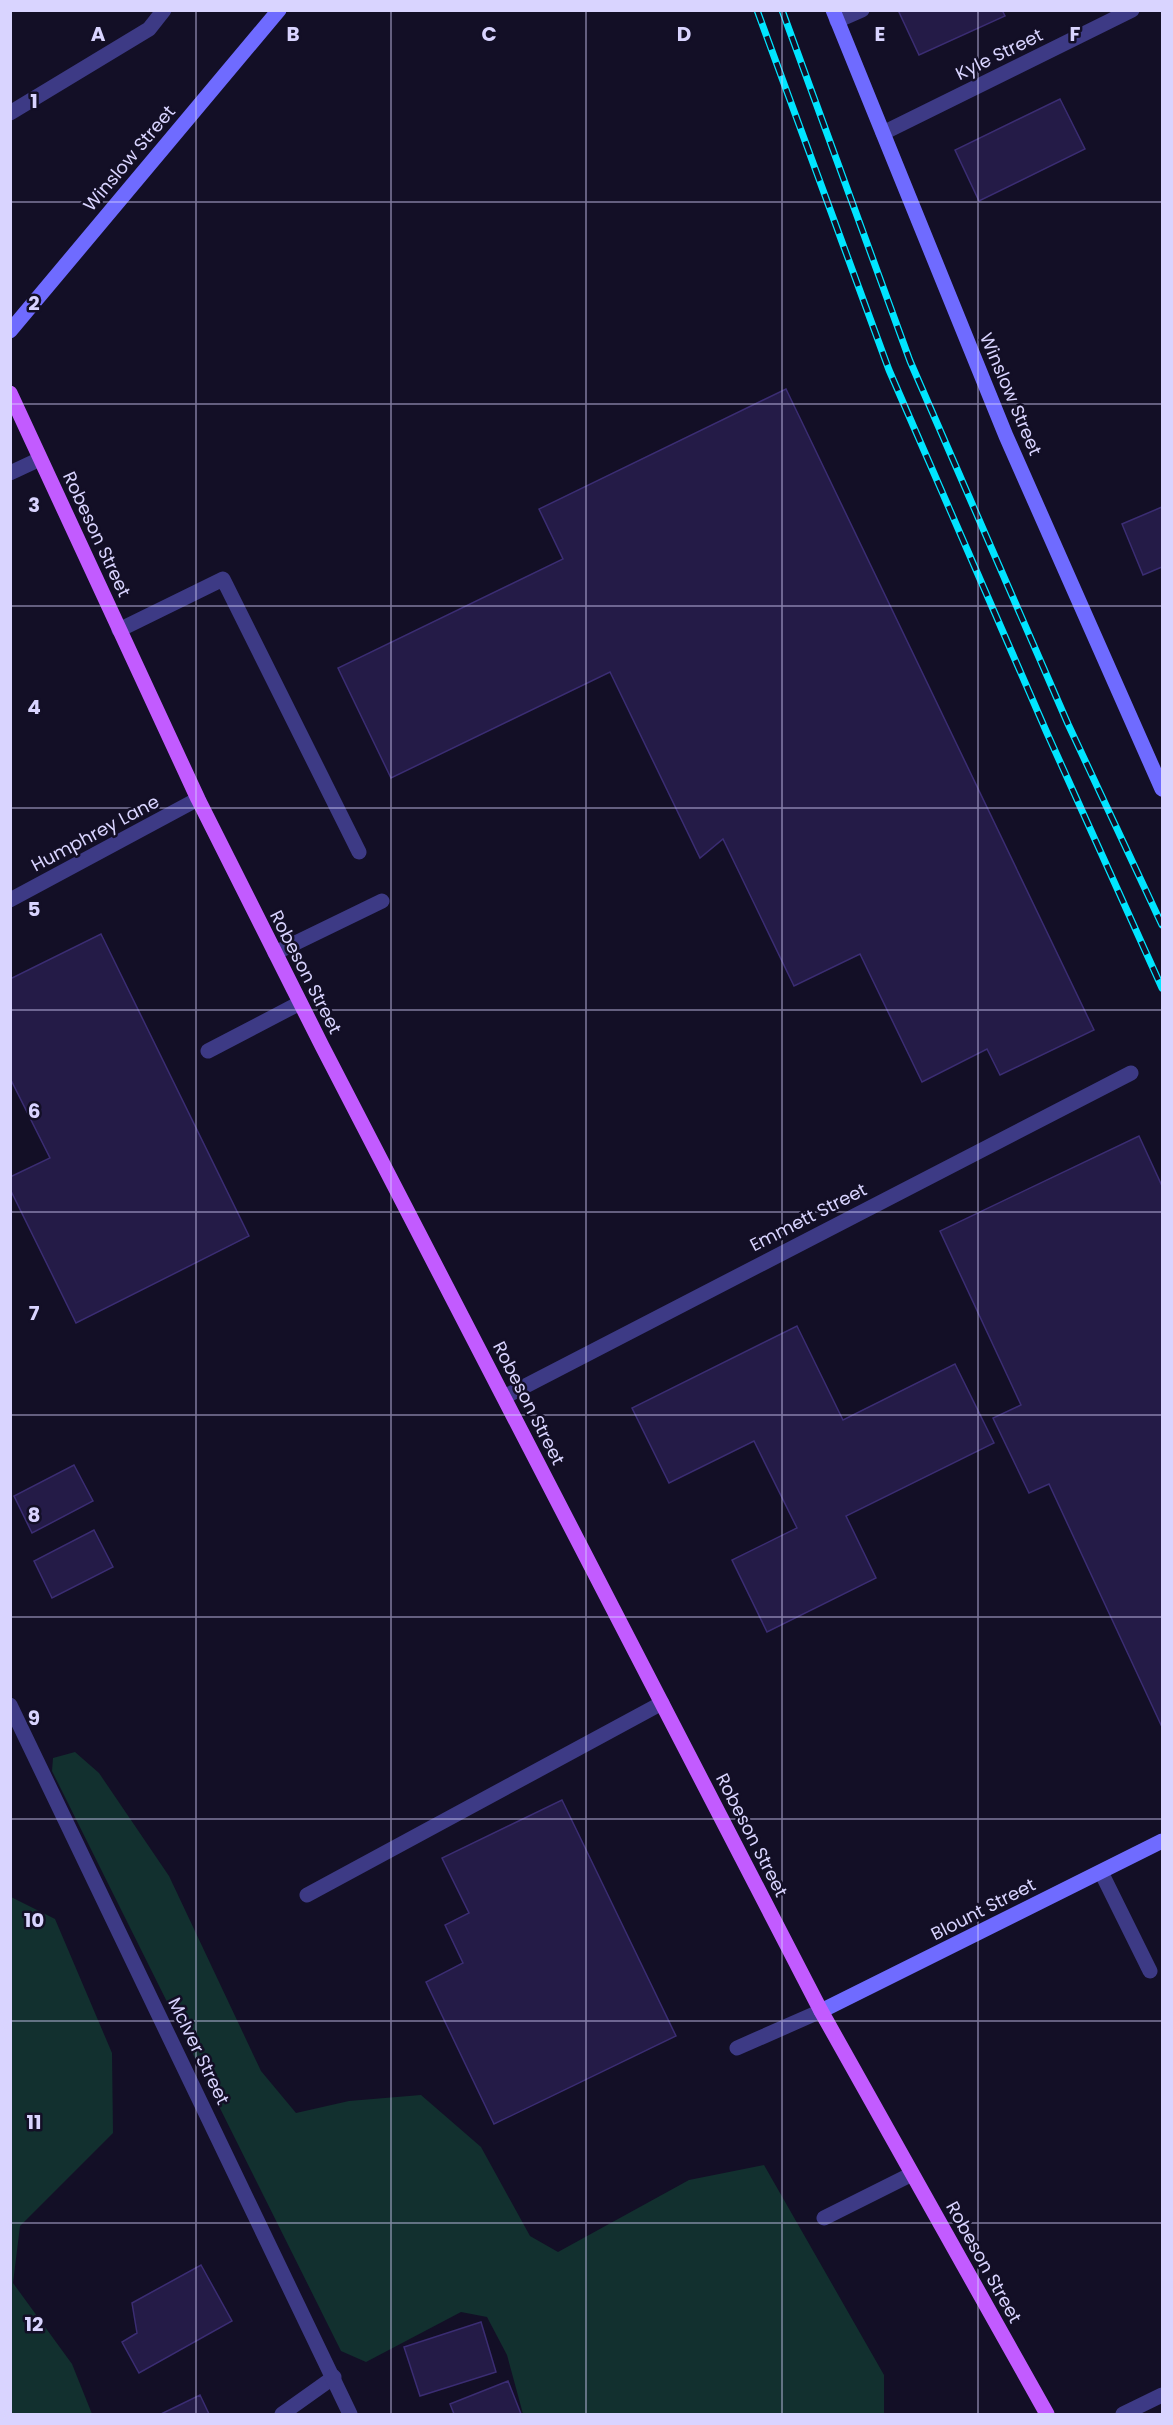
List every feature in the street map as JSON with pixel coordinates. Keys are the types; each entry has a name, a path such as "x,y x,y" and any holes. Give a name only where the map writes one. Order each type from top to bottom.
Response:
{"main road":[{"name":"Robeson Street","path":"10,393 198,799 300,1003 821,2011 1047,2415"}],"street":[{"path":"10,113 149,29 164,10"},
{"name":"Winslow Street","path":"10,331 279,10"},
{"path":"835,16 862,10"},
{"name":"Kyle Street","path":"883,133 1132,10"},
{"name":"Winslow Street","path":"835,16 1011,446 1162,789"},
{"path":"10,473 40,459"},
{"path":"119,630 223,579 360,852"},
{"name":"Humphrey Lane","path":"10,900 198,799"},
{"path":"275,953 382,901"},
{"path":"208,1050 300,1003"},
{"name":"Emmett Street","path":"504,1397 1131,1072"},
{"path":"307,1895 662,1703"},
{"name":"McIver Street","path":"10,1705 351,2415"},
{"name":"Blount Street","path":"821,2011 1162,1841"},
{"path":"1101,1872 1150,1971"},
{"path":"738,2048 821,2011"},
{"path":"824,2218 912,2174"},
{"path":"282,2415 334,2377"},
{"path":"1123,2415 1162,2395"}],"green space":[{"path":"75,1752 99,1773 169,1876 261,2071 296,2113 349,2101 421,2095 481,2147 530,2236 558,2252 689,2180 764,2165 884,2375 884,2414 523,2414 507,2355 487,2317 461,2312 366,2362 341,2351 52,1771 53,1758"},
{"path":"11,1897 55,1919 112,2053 113,2133 20,2226 13,2283 72,2364 92,2414 11,2414"}],"building":[{"path":"898,10 1002,10 1005,16 919,55"},
{"path":"1060,99 1085,149 979,201 955,150"},
{"path":"786,389 1094,1030 1000,1075 987,1049 922,1082 860,954 794,986 723,839 700,858 610,672 391,778 338,668 563,559 539,509"},
{"path":"1162,507 1162,567 1143,575 1122,524"},
{"path":"101,934 249,1236 76,1323 10,1189 10,1177 50,1158 10,1078 10,979"},
{"path":"1139,1136 1162,1186 1162,1727 1049,1484 1029,1493 993,1418 1021,1405 940,1231"},
{"path":"797,1326 843,1420 955,1364 994,1443 846,1516 876,1578 767,1632 732,1560 797,1528 754,1441 669,1483 632,1408"},
{"path":"74,1465 93,1501 32,1533 14,1496"},
{"path":"94,1530 113,1567 52,1598 34,1561"},
{"path":"562,1800 676,2036 494,2124 426,1982 463,1963 445,1925 469,1913 442,1858"},
{"path":"201,2265 232,2321 139,2373 122,2342 137,2333 132,2303"},
{"path":"481,2322 496,2372 420,2396 404,2347"},
{"path":"508,2381 521,2414 454,2414 450,2404"},
{"path":"200,2395 209,2414 161,2414"}],"railway":[{"path":"757,10 889,370 1047,733 1162,988"},
{"path":"782,10 910,361 1068,724 1162,925"}]}
